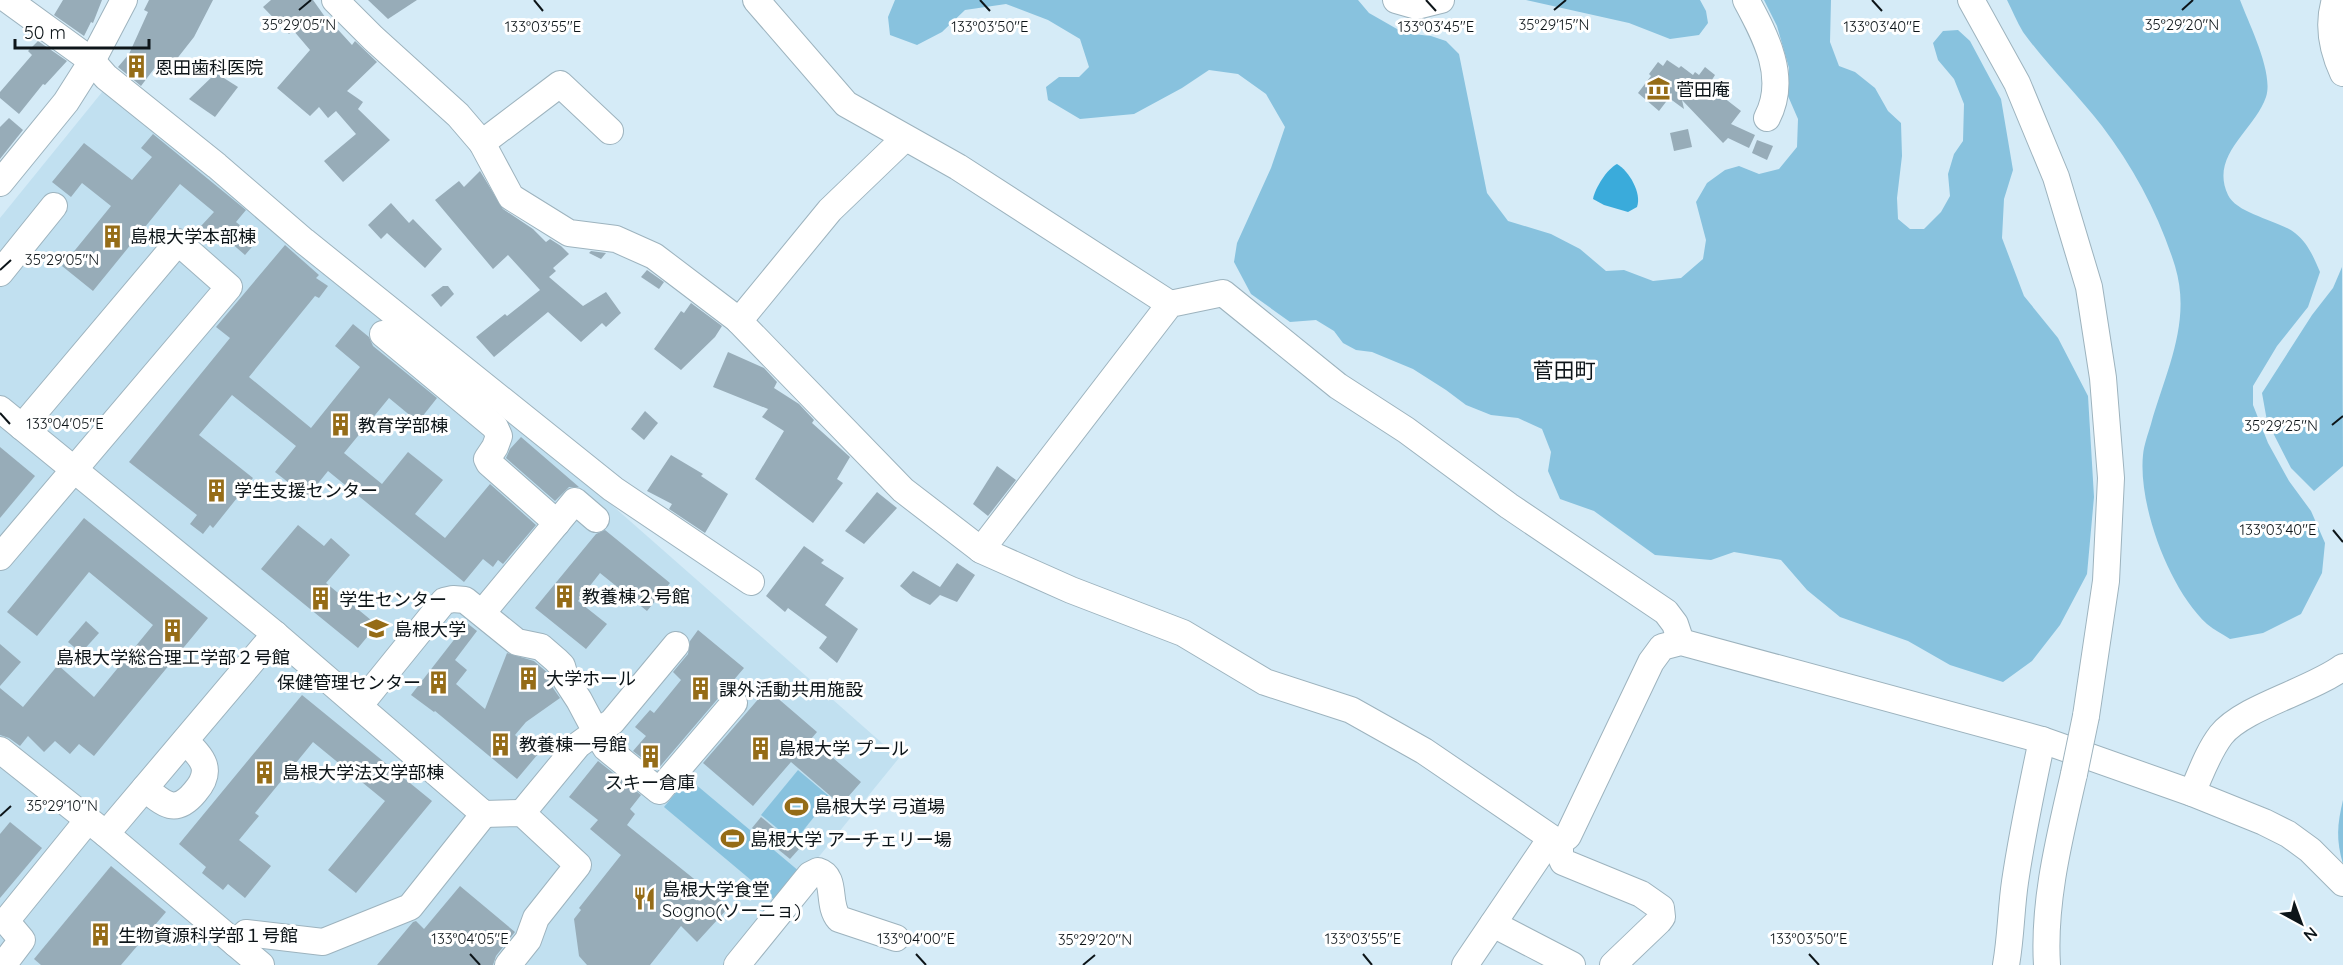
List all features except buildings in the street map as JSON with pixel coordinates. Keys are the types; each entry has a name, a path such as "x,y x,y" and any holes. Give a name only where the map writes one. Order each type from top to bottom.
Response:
{"street":[{"path":"8,0 92,61 106,77 217,166 304,242 613,489 751,582"},
{"path":"0,183 66,102 92,61 123,0"},
{"path":"335,0 373,38 458,115 482,143 511,197 568,233 616,238 654,256 739,321 903,490 981,550 1071,590 1183,633 1265,682 1352,710 1424,751 1504,803 1555,840 1561,859 1568,865 1641,894 1661,908 1662,917 1659,921 1613,965"},
{"path":"756,0 846,104 958,167 1170,304"},
{"path":"1396,0 1418,6 1441,0"},
{"path":"1746,0 1768,48 1775,71 1774,104 1767,118"},
{"path":"1971,0 2022,93 2056,177 2089,287 2103,378 2111,478 2106,581 2086,716 2054,868 2046,946 2047,965"},
{"path":"2328,5 2336,56 2343,73"},
{"path":"482,143 560,84 610,131"},
{"path":"739,321 830,210 905,138"},
{"path":"0,273 54,206"},
{"path":"0,557 229,286 178,242 22,426"},
{"path":"981,550 1170,304 1223,293 1338,386 1406,430 1509,506 1666,612 1675,624 1681,642"},
{"path":"382,334 495,427 499,436 488,459 489,463 557,523"},
{"path":"0,409 275,634 484,814 522,813 578,865 536,918 528,940 508,965"},
{"path":"483,612 574,501 596,519"},
{"path":"358,706 444,602 453,599 465,600 483,612 517,642 541,647 556,660 562,666 566,680 606,748 659,791 734,703"},
{"path":"3,965 22,940 6,921 97,827 145,788 275,634"},
{"path":"1465,965 1555,840 1568,836 1651,662 1662,647 1681,642 2042,740 2192,793 2288,834 2310,850 2343,883"},
{"path":"522,813 578,745 612,722 676,645"},
{"path":"2192,793 2207,759 2222,734 2232,724 2267,705 2313,685 2343,667"},
{"path":"2006,965 2026,812 2042,740"},
{"path":"145,788 163,802 174,806 186,802 192,796 203,782 205,769 200,756 185,741"},
{"path":"0,750 97,827 261,965"},
{"path":"236,944 246,933 323,942 410,907 484,814"},
{"path":"737,965 810,875 818,870 825,873 829,879 833,912 839,919 896,938"},
{"path":"1493,924 1572,965"}],"shaded area":[{"path":"895,0 1358,0 1369,13 1404,33 1431,36 1446,41 1459,54 1487,193 1508,221 1551,234 1580,249 1606,271 1624,270 1653,281 1681,278 1703,259 1706,240 1696,202 1707,183 1725,170 1739,166 1759,174 1779,169 1797,147 1798,119 1788,96 1789,68 1777,26 1764,0 1831,0 1830,42 1839,66 1855,72 1875,88 1888,111 1901,123 1902,156 1897,198 1898,219 1910,229 1924,229 1941,212 1950,196 1948,174 1954,154 1963,141 1964,104 1954,79 1938,60 1933,43 1943,31 1958,30 1970,41 2001,99 2013,170 2004,199 2002,238 2024,296 2058,338 2088,396 2094,497 2087,574 2060,625 2032,661 2003,682 1950,665 1908,641 1840,617 1807,590 1781,560 1734,552 1711,560 1655,555 1594,511 1560,499 1548,471 1551,452 1542,429 1518,418 1491,415 1466,405 1413,369 1372,352 1356,350 1343,343 1334,331 1316,320 1290,322 1251,294 1234,262 1237,243 1271,168 1285,127 1266,94 1238,74 1209,70 1182,88 1134,114 1080,119 1048,100 1046,87 1059,77 1079,77 1089,67 1080,39 1048,20 1006,4 965,10 942,32 917,45 890,35 888,17"},
{"path":"1526,0 1700,0 1706,11 1708,23 1699,35 1670,39 1629,23"},
{"path":"2007,0 2240,0 2264,62 2268,87 2260,109 2236,143 2224,167 2224,181 2228,195 2240,207 2288,228 2300,237 2320,272 2308,307 2277,346 2253,386 2253,405 2268,443 2289,481 2311,511 2325,543 2322,573 2301,614 2263,633 2230,639 2207,624 2180,590 2159,545 2146,498 2143,455 2179,327 2181,307 2175,266 2153,210 2125,158 2102,126 2023,32"},
{"name":"島根大学","path":"107,86 605,499 899,758 731,965 0,965 0,218"},
{"path":"1617,164 1630,177 1638,195 1637,207 1628,212 1593,199 1602,179"},
{"path":"2342,267 2343,466 2314,491 2291,468 2267,421 2262,393 2312,315 2333,288"},
{"name":"島根大学 弓道場","path":"798,770 830,797 794,842 761,815"},
{"name":"島根大学 アーチェリー場","path":"688,778 800,872 776,901 664,807"},
{"path":"2343,800 2343,864 2338,832"}],"place":[{"name":"恩田歯科医院","path":"137,67"},
{"name":"菅田庵","path":"1658,89"},
{"name":"島根大学本部棟","path":"112,236"},
{"name":"教育学部棟","path":"340,425"},
{"name":"学生支援センター","path":"216,490"},
{"name":"教養棟２号館","path":"564,596"},
{"name":"学生センター","path":"321,599"},
{"name":"島根大学","path":"376,629"},
{"name":"島根大学総合理工学部２号館","path":"173,631"},
{"name":"大学ホール","path":"528,678"},
{"name":"保健管理センター","path":"439,682"},
{"name":"課外活動共用施設","path":"701,689"},
{"name":"教養棟一号館","path":"501,744"},
{"name":"島根大学 プール","path":"760,748"},
{"name":"スキー倉庫","path":"650,756"},
{"name":"島根大学法文学部棟","path":"264,772"},
{"name":"島根大学 弓道場","path":"796,806"},
{"name":"島根大学 アーチェリー場","path":"732,839"},
{"name":"島根大学食堂 Sogno(ソーニョ)","path":"644,899"},
{"name":"生物資源科学部１号館","path":"100,935"}],"district":[{"name":"菅田町","path":"1564,370"}]}
